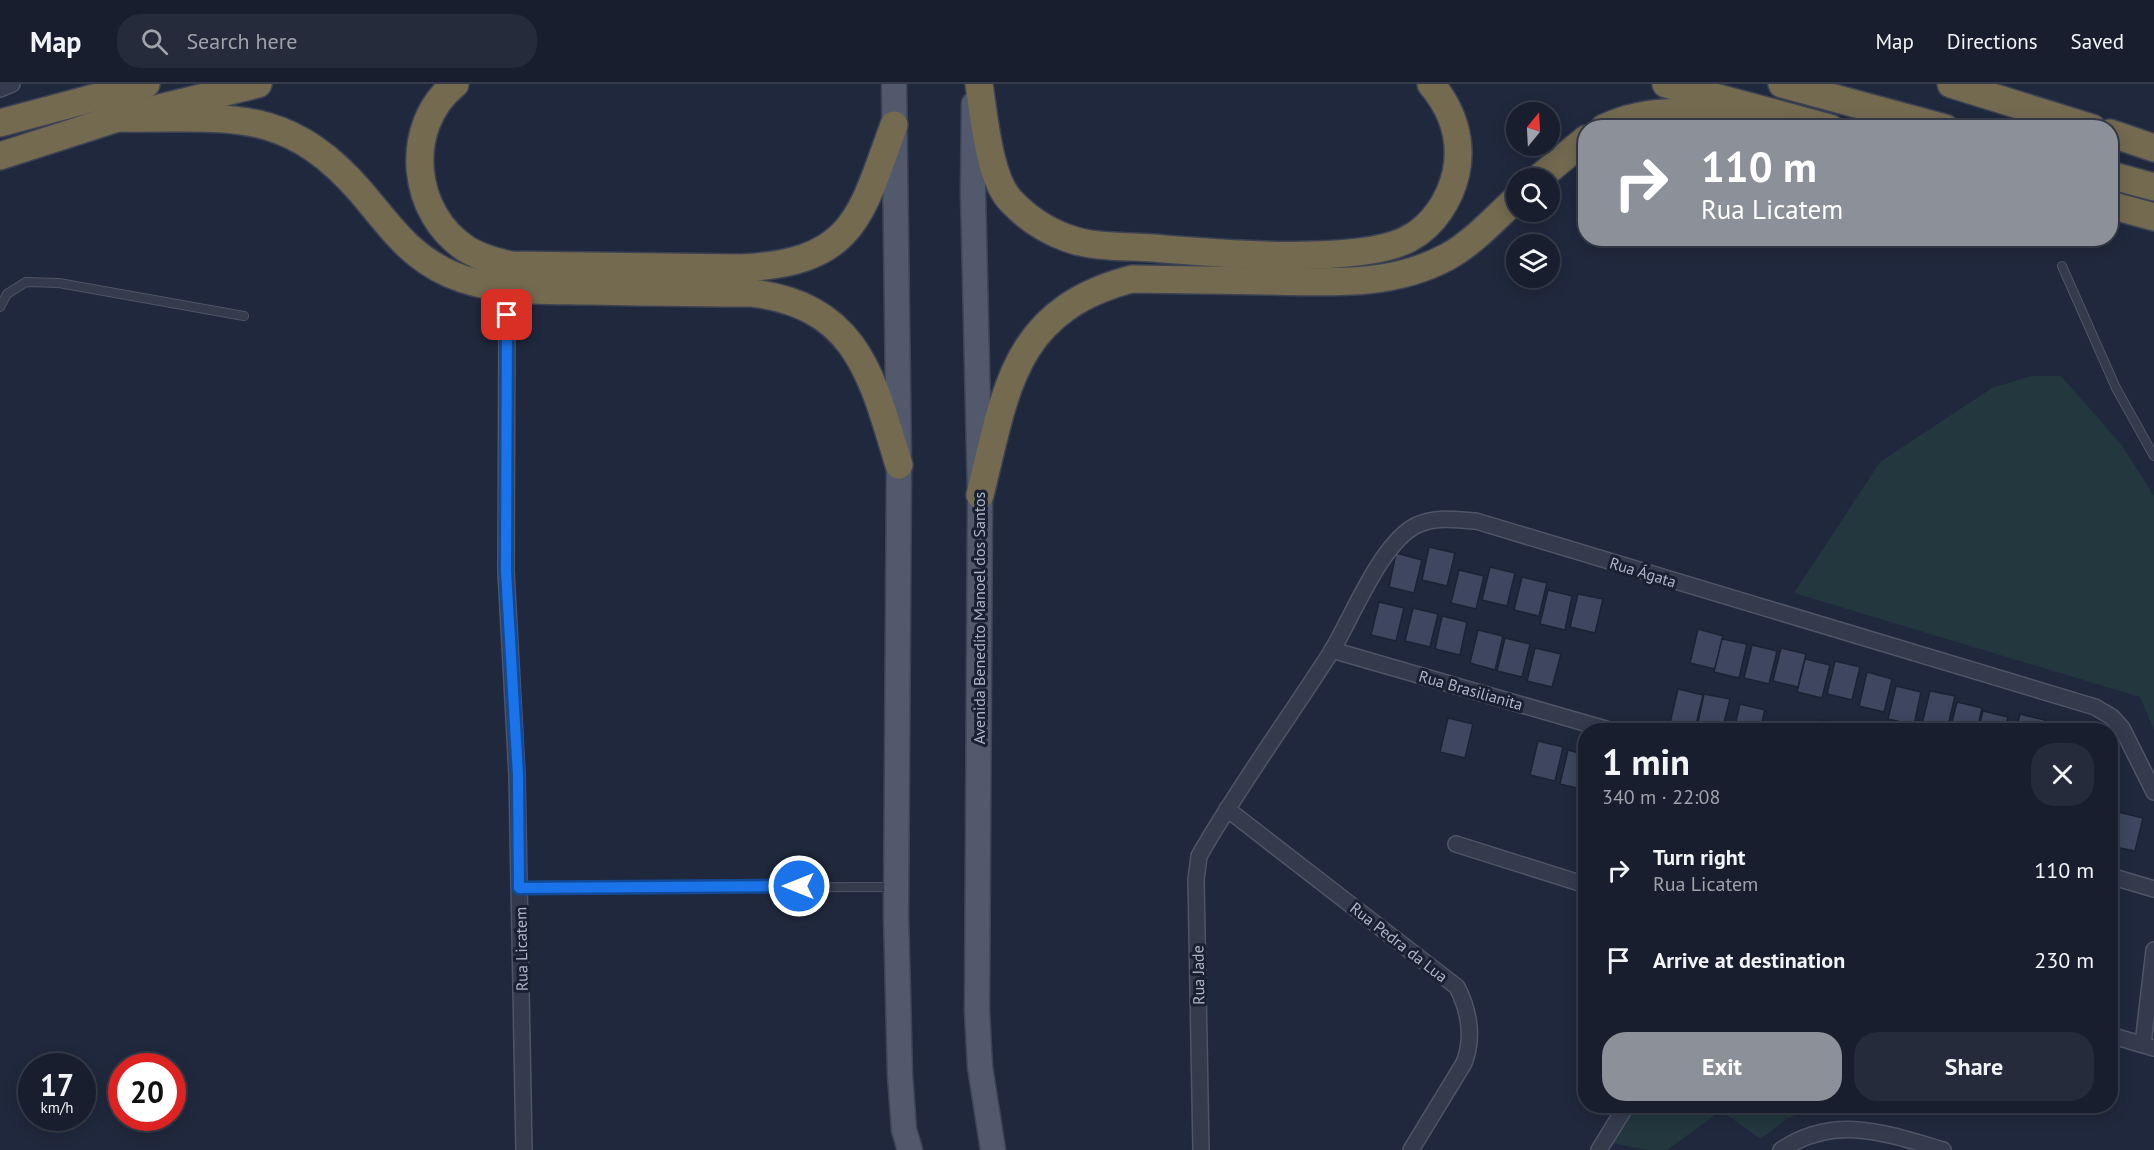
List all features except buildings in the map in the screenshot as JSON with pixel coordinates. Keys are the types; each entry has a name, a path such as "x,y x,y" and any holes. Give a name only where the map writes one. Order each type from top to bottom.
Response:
{"highway":[{"path":"12,119 100,84"},
{"path":"12,119 146,84"},
{"path":"0,156 118,118 258,84"},
{"path":"455,84 441,99 426,126 419,157 423,188 435,216 455,240 481,257 512,265 742,268 779,266 812,255 838,239 863,209 894,125"},
{"path":"979,84 991,160 1008,199 1034,223 1069,239 1115,246 1233,254 1356,253 1409,239 1421,231 1445,201 1457,166 1458,151 1453,121 1431,84"},
{"path":"1666,84 1800,120"},
{"path":"1782,84 1915,120"},
{"path":"1951,84 2066,120"},
{"path":"1627,120 1641,115 1678,111 1738,120"},
{"path":"118,118 236,119 274,127 292,134 340,168 395,235 411,249 448,273 477,284 524,290 752,293 770,295 805,307 836,328 860,356 875,388 898,465"},
{"path":"2118,136 2154,148"},
{"path":"1551,168 1578,146"},
{"path":"2118,177 2154,187"},
{"path":"2118,207 2154,217"},
{"path":"980,495 1008,382 1040,329 1066,305 1100,287 1132,279 1346,282 1389,278 1429,266 1456,251 1506,208"}],"main road":[{"path":"894,84 898,465 896,887 900,1075 904,1130 910,1150"},
{"name":"Avenida Benedito Manoel dos Santos","path":"974,84 973,203 980,495 977,1011 980,1067 993,1150"}],"street":[{"path":"0,89 12,84"},
{"name":"Rua Licatem","path":"507,315 506,571 518,775 524,1150"},
{"name":"Rua Ágata","path":"1227,809 1332,650 1381,561 1416,525 1438,519 1476,521 2095,707 2117,723"},
{"name":"Rua Brasilianita","path":"1332,650 1585,723"},
{"name":"Rua Ágata","path":"2118,724 2154,792"},
{"name":"Rua Jade","path":"1201,1150 1196,880 1199,856 1227,809"},
{"name":"Rua Pedra da Lua","path":"1227,809 1457,987 1464,1000 1469,1024 1469,1051 1411,1150"},
{"path":"1456,844 1578,882"},
{"path":"2118,878 2154,889"},
{"path":"2118,1037 2148,1046 2154,950"},
{"path":"1599,1150 1622,1113"},
{"path":"1780,1150 1802,1136 1855,1128 1888,1134 1943,1150"}],"lane":[{"path":"2062,266 2116,388 2154,456"},
{"path":"0,307 7,294 27,282 59,283 244,315"},
{"path":"519,888 896,887"}],"shaded area":[{"path":"2031,376 2061,376 2121,444 2154,496 2154,730 2140,697 1794,593 1880,462 1992,388"},
{"path":"1629,1113 1718,1113 1667,1150 1648,1150 1611,1143"},
{"path":"1724,1113 1803,1113 1788,1118 1761,1139"}],"route":[{"path":"507,315 506,571 518,775 519,888 799,886"}]}
